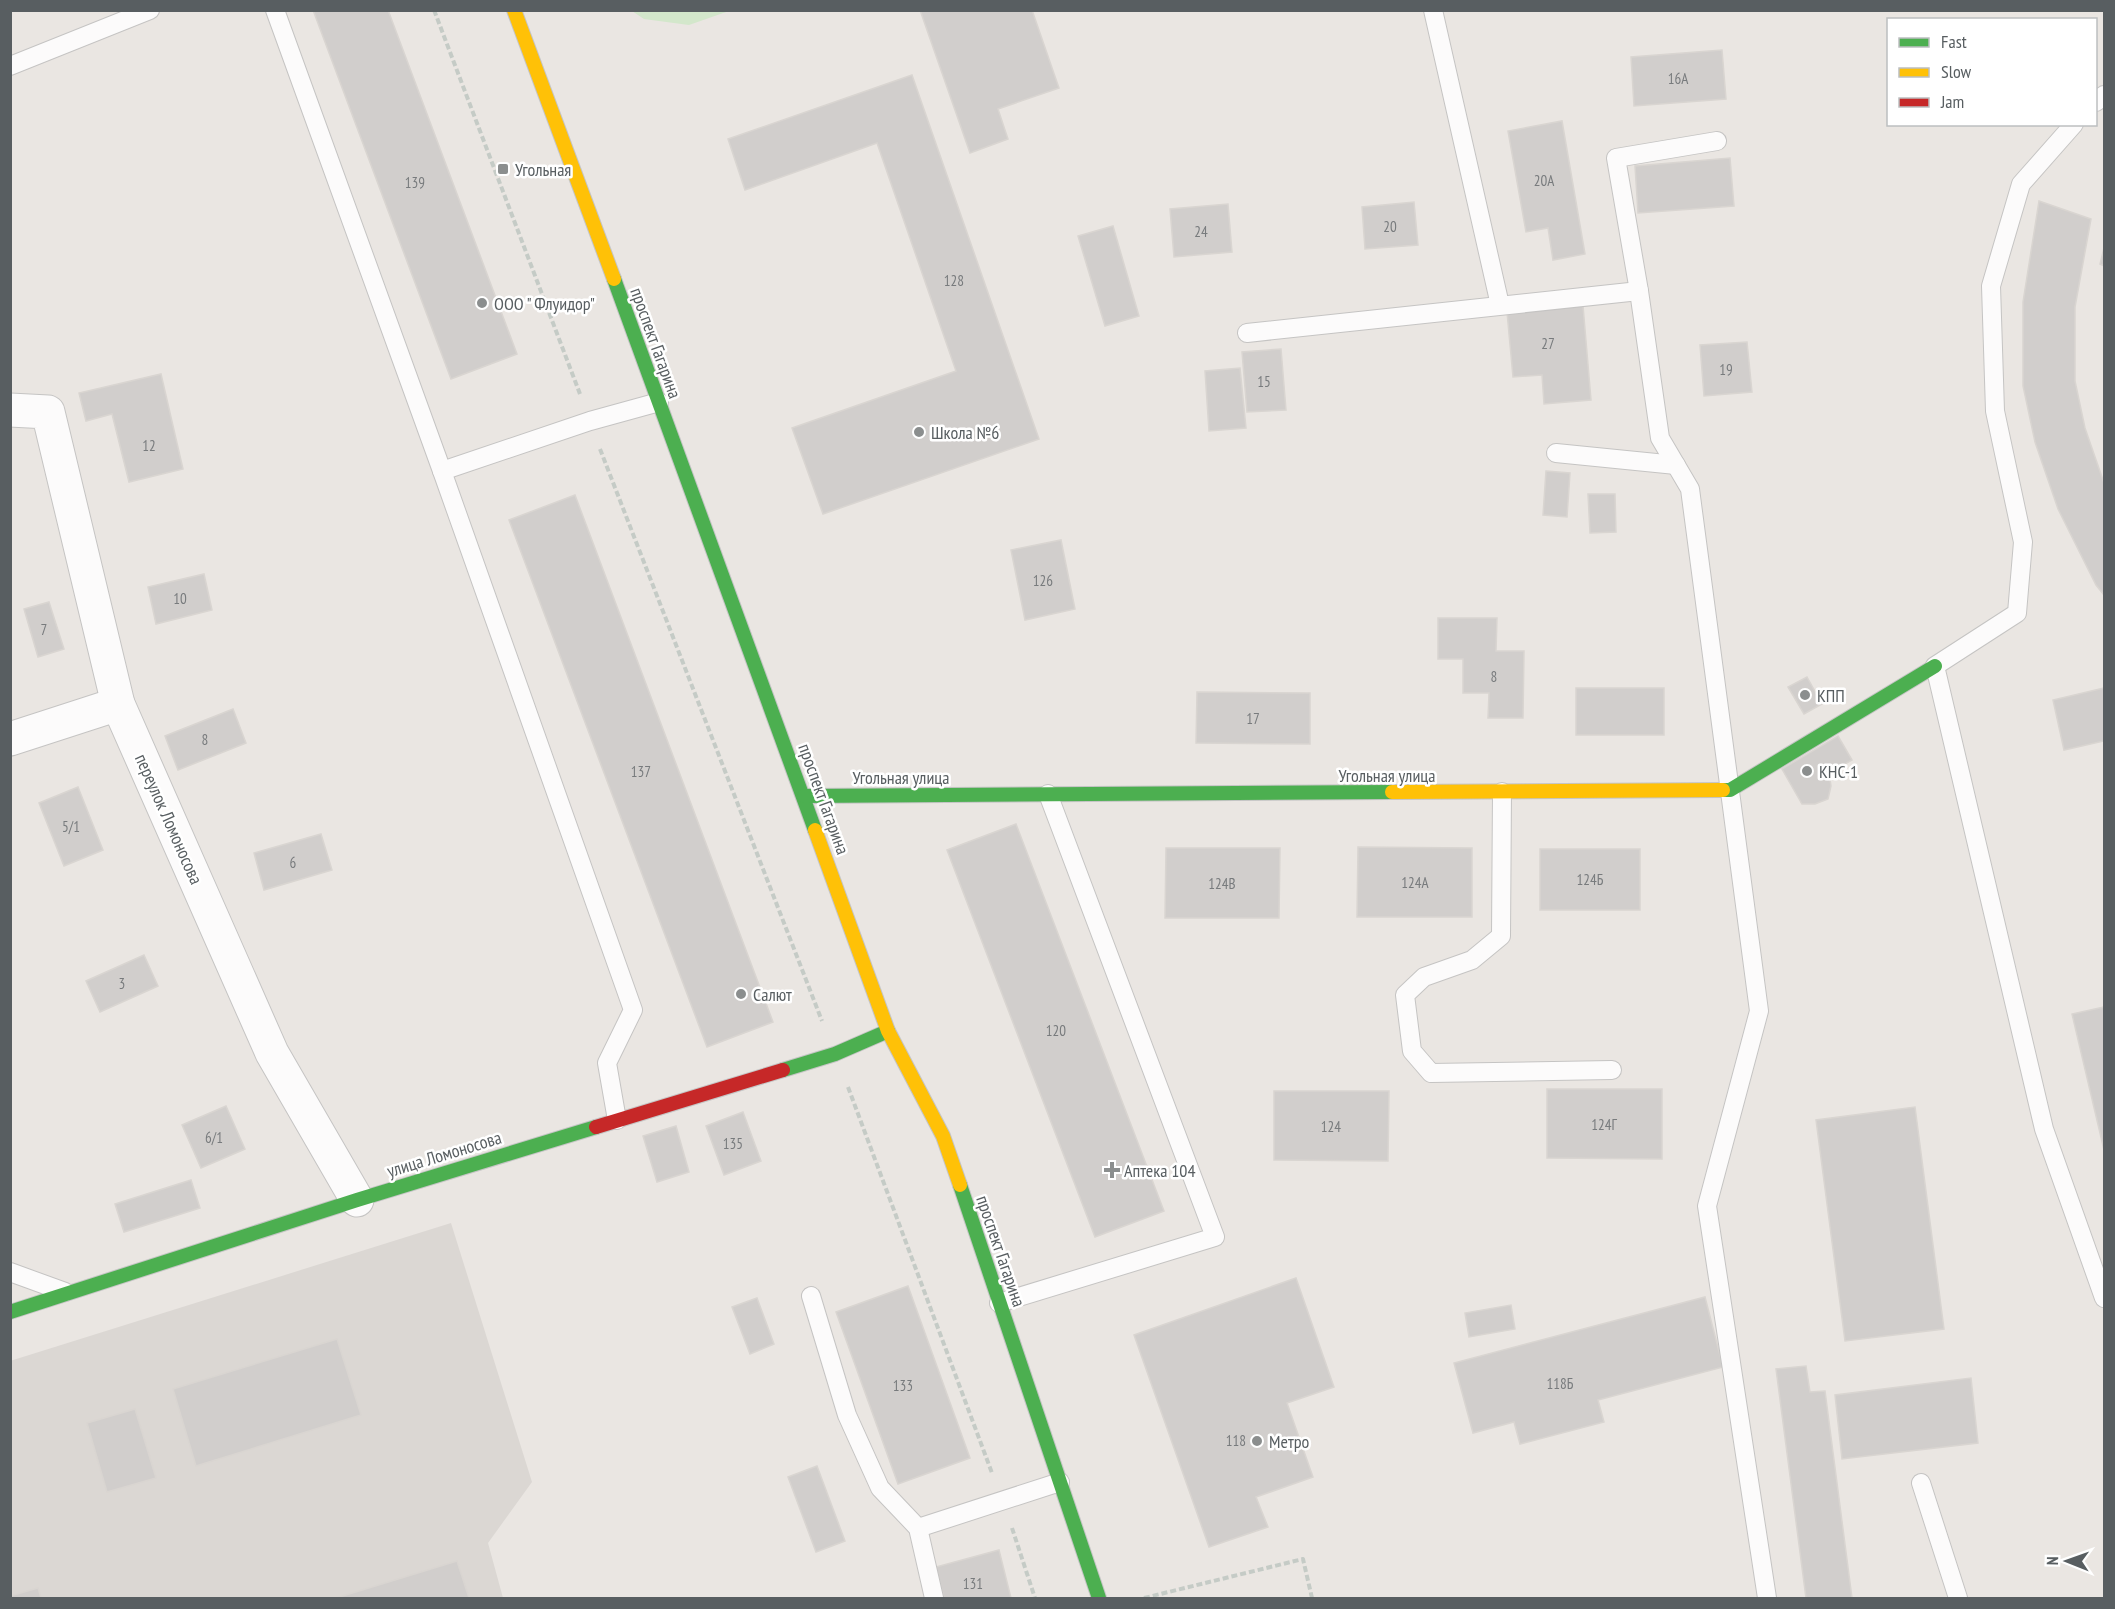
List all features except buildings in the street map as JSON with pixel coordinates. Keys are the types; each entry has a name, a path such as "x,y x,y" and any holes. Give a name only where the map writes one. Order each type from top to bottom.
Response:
{"street":[{"name":"проспект Гагарина","path":"514,10 804,796 888,1031 943,1136 1099,1599"},
{"name":"переулок Ломоносова","path":"10,410 48,412 118,704 272,1053 357,1200"},
{"path":"1730,789 1935,666"},
{"path":"10,739 118,704"},
{"name":"Угольная улица","path":"804,796 1730,789"},
{"name":"улица Ломоносова","path":"10,1312 357,1200 835,1054 888,1031"}],"lane":[{"path":"10,66 150,10"},
{"path":"275,10 442,471 633,1010 607,1063 617,1120"},
{"path":"1433,10 1500,305"},
{"path":"2072,126 2021,184 1991,286 1995,411 2023,542 2017,613 1935,666 2044,1129 2104,1298"},
{"path":"1717,141 1616,158 1639,291 1660,438 1690,489 1759,1011 1707,1206 1767,1599"},
{"path":"1247,333 1639,291"},
{"path":"442,471 590,421 659,402"},
{"path":"1556,453 1676,465"},
{"path":"1502,792 1501,936 1472,960 1424,977 1406,995 1412,1051 1431,1072 1612,1070"},
{"path":"999,1303 1215,1237 1048,794"},
{"path":"10,1272 70,1293"},
{"path":"811,1296 847,1415 880,1488 918,1528 934,1599"},
{"path":"918,1528 1060,1482"},
{"path":"1921,1483 1958,1599"}],"path":[{"path":"434,10 835,1054 1003,1501 1035,1599"},
{"path":"1144,1599 1303,1559 1312,1599"}],"shaded area":[{"path":"451,1223 532,1482 488,1543 503,1598 11,1598 10,1361"}],"green space":[{"path":"632,11 729,11 689,25 644,19"}],"traffic: fast":[{"path":"614,279 815,830"},
{"path":"1723,790 1730,790 1935,666"},
{"path":"804,796 1392,792"},
{"path":"783,1070 835,1054 888,1031"},
{"path":"10,1312 357,1200 596,1127"},
{"path":"960,1185 1099,1598"}],"traffic: slow":[{"path":"514,10 614,279"},
{"path":"1392,792 1723,790"},
{"path":"815,830 888,1031 943,1136 960,1185"}],"traffic: jam":[{"path":"596,1127 783,1070"}],"place":[{"name":"Угольная","path":"503,169"},
{"name":"ООО \" Флуидор\"","path":"482,303"},
{"name":"Школа №6","path":"919,432"},
{"name":"КПП","path":"1805,695"},
{"name":"КНС-1","path":"1807,771"},
{"name":"Салют","path":"741,994"},
{"name":"Аптека 104","path":"1112,1170"},
{"name":"Метро","path":"1257,1441"}]}
